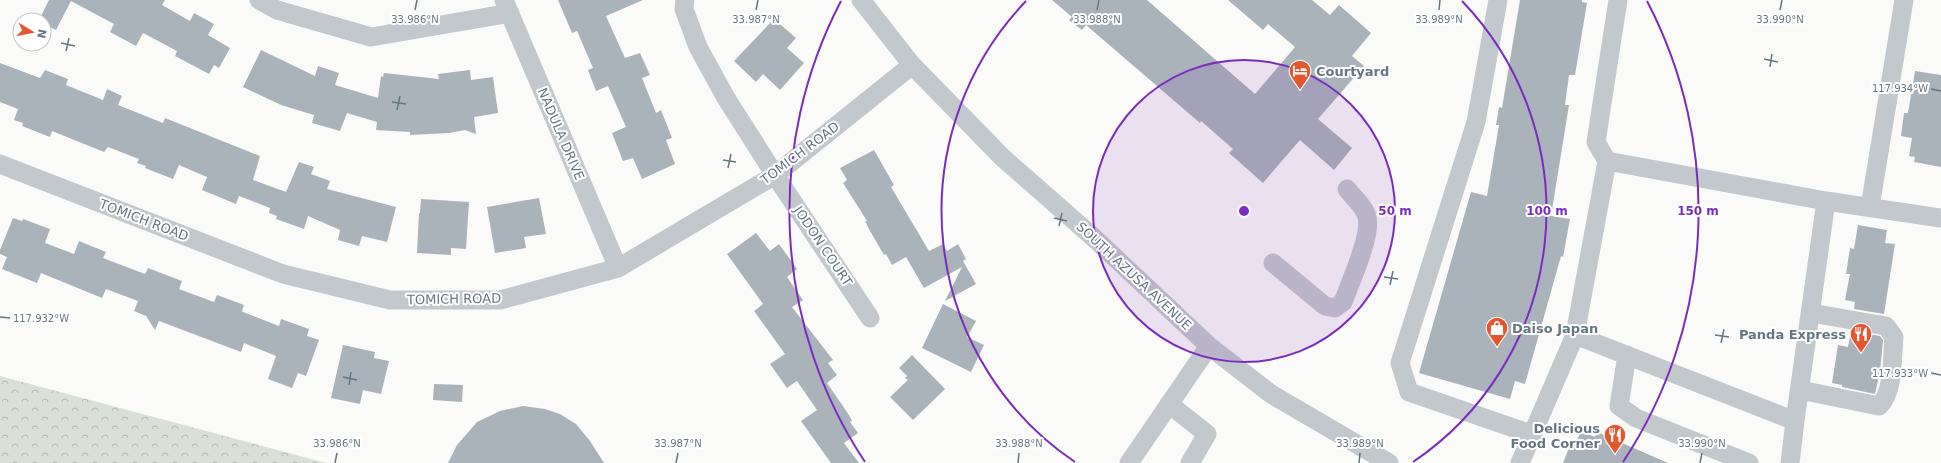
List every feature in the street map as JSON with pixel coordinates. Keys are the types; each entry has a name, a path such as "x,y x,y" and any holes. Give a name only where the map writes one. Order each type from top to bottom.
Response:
{"street":[{"path":"258,0 277,10 371,37 507,6"},
{"name":"JODON COURT","path":"685,0 684,9 698,47 726,98 870,318"},
{"name":"SOUTH AZUSA AVENUE","path":"861,0 912,64 1003,158 1093,237 1209,346 1271,394 1389,463"},
{"path":"1498,0 1476,122 1400,363 1409,392 1531,434"},
{"path":"1520,463 1531,434 1575,335 1607,162 1596,142 1618,0"},
{"path":"1870,207 1904,0"},
{"name":"NADULA DRIVE","path":"507,6 618,268"},
{"name":"TOMICH ROAD","path":"0,164 283,274 390,300 500,300 618,268 775,175 912,64"},
{"path":"1607,162 1826,201 1941,218"},
{"path":"1273,263 1325,306 1335,308 1344,302 1365,240 1368,224 1367,215 1347,189"},
{"path":"1790,463 1826,201"},
{"path":"1800,390 1879,406 1884,401 1890,383 1894,337 1886,326 1811,313"},
{"path":"1575,335 1795,421"},
{"path":"1129,463 1209,346"},
{"path":"1627,355 1619,406 1636,418 1750,463"},
{"path":"1169,404 1207,434 1190,463"}],"green space":[{"path":"0,376 326,463 0,463"}],"building":[{"path":"49,0 165,0 162,5 190,21 194,13 214,24 208,35 230,48 219,68 214,65 209,74 175,56 177,51 143,33 136,46 110,32 114,24 71,1 56,30 52,28 52,12 43,12"},
{"path":"558,0 643,0 606,16 625,58 640,53 650,75 642,78 656,113 661,110 672,138 666,140 675,164 642,179 633,158 623,161 612,133 626,127 608,86 596,91 588,70 593,68 577,31 572,33"},
{"name":"Courtyard","path":"1052,0 1147,0 1255,94 1295,47 1268,24 1263,30 1228,0 1312,0 1330,15 1339,5 1371,33 1352,56 1364,66 1318,119 1352,148 1334,170 1300,140 1263,183 1229,153 1233,149 1201,121 1200,123 1086,25 1082,30 1069,20 1072,17"},
{"path":"1520,0 1582,0 1582,2 1587,3 1575,75 1569,75 1565,105 1569,105 1551,216 1570,219 1563,257 1561,256 1525,384 1515,381 1510,399 1419,373 1471,192 1487,196 1499,125 1496,125 1499,107 1502,108"},
{"path":"774,19 796,38 787,48 804,63 780,90 763,74 756,82 734,61"},
{"path":"261,50 315,76 318,66 339,73 335,85 378,98 381,76 383,77 384,73 439,79 438,74 470,70 471,80 493,77 498,113 474,117 476,134 465,130 449,133 410,135 410,132 376,130 377,122 347,113 340,131 312,123 314,115 281,105 243,87"},
{"path":"0,63 40,78 45,70 68,79 66,85 103,100 107,89 122,96 118,105 163,123 165,118 260,156 253,180 286,192 299,162 314,167 311,174 330,181 327,189 396,207 387,242 362,236 359,246 338,240 340,230 308,216 304,229 276,219 277,216 269,213 270,208 239,196 236,204 202,190 207,177 179,165 173,179 145,168 146,166 137,163 139,159 108,147 104,152 52,131 50,137 22,126 23,123 14,120 18,109 0,102"},
{"path":"1915,71 1941,75 1941,167 1914,162 1915,157 1909,156 1912,138 1901,136 1904,113 1908,113"},
{"path":"874,150 894,185 891,187 929,251 943,244 947,251 958,244 966,259 963,261 976,284 945,301 962,267 924,288 906,257 892,265 886,254 884,255 865,221 867,221 843,183 847,180 840,168"},
{"path":"539,198 546,234 524,237 526,248 495,253 487,207"},
{"path":"421,199 469,202 466,249 451,248 451,255 417,253"},
{"path":"13,218 22,221 23,219 50,229 45,243 74,254 79,241 106,252 103,258 145,274 148,268 182,281 179,289 214,302 217,295 244,305 243,312 279,326 281,319 309,329 307,336 319,340 306,376 298,373 292,388 268,379 276,356 244,343 241,352 159,321 155,330 146,316 134,311 138,301 106,289 102,298 41,273 37,283 2,269 7,257 0,254 0,250"},
{"path":"1858,225 1887,230 1885,243 1895,244 1884,314 1854,309 1855,302 1845,300 1850,274 1846,274 1850,248 1854,249"},
{"path":"756,233 770,251 779,244 797,269 787,277 803,300 792,307 833,360 828,363 837,375 827,383 849,415 852,421 850,422 858,433 844,443 859,463 831,463 801,421 817,410 797,381 787,388 770,364 785,354 754,311 763,304 727,254"},
{"path":"943,304 976,321 967,337 984,345 971,372 922,348"},
{"path":"1851,331 1880,336 1883,340 1880,372 1875,394 1842,387 1842,385 1832,383 1838,345 1848,347"},
{"path":"343,345 375,352 374,358 389,361 381,394 363,390 360,404 331,398"},
{"path":"912,355 945,389 913,420 890,397 908,380 905,378 907,376 899,368"},
{"path":"434,384 463,385 462,402 433,400"},
{"path":"523,406 545,409 560,414 576,424 590,441 604,463 448,463 457,445 477,422 500,411"},
{"path":"1581,431 1595,437 1597,432 1668,463 1563,463 1571,443 1575,445"}],"place":[{"name":"Courtyard","path":"1300,90"},
{"name":"Daiso Japan","path":"1497,348"},
{"name":"Panda Express","path":"1861,354"},
{"name":"Delicious Food Corner","path":"1615,454"}]}
